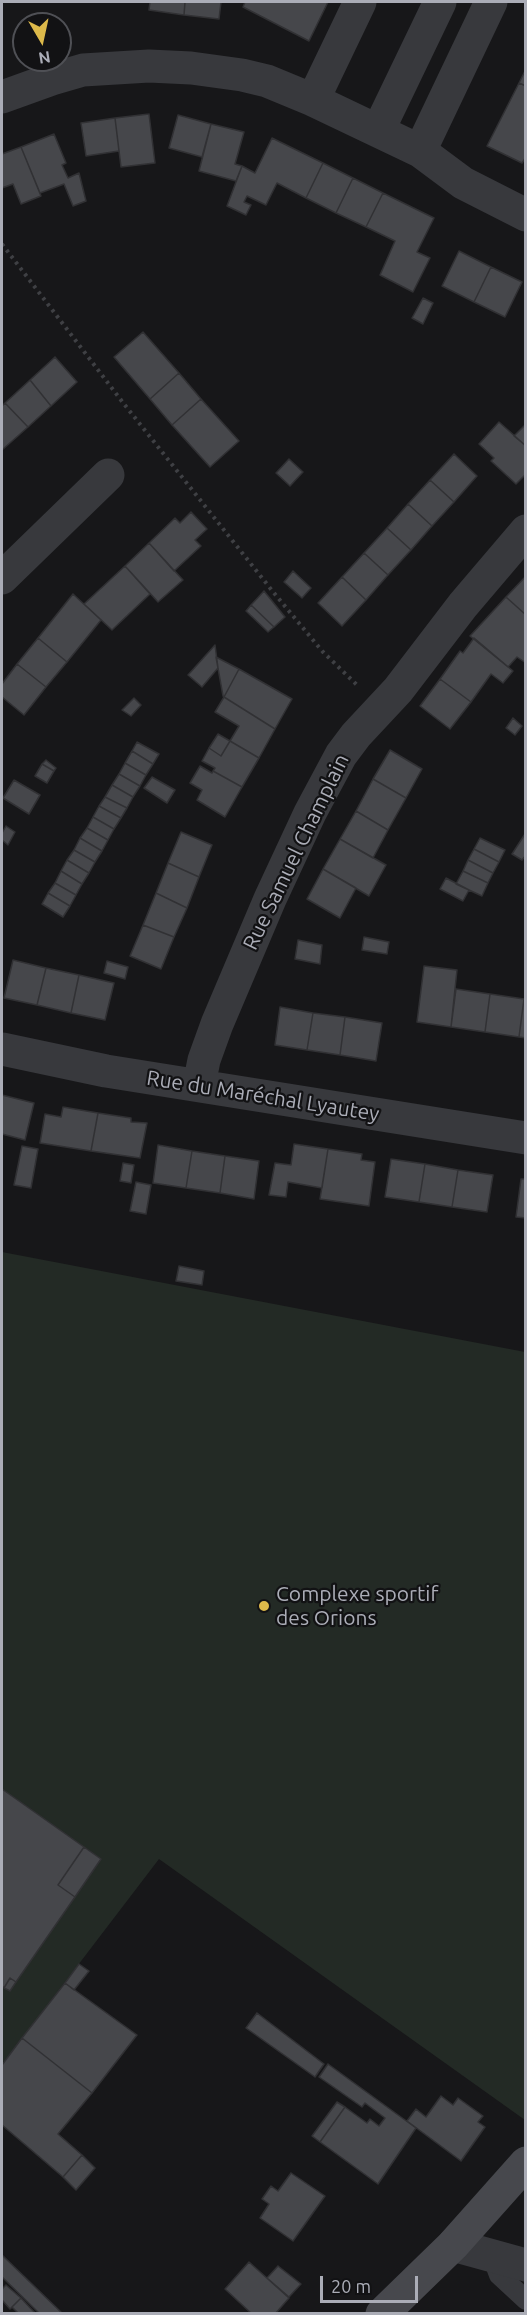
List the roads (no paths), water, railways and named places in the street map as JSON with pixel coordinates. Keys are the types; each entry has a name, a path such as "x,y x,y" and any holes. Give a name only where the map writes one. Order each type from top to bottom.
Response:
{"street":[{"path":"313,100 360,2"},
{"path":"378,131 440,2"},
{"path":"420,151 491,2"},
{"path":"2,97 83,70 149,66 191,68 242,75 267,81 313,100 420,151 463,183 525,215"},
{"path":"2,578 108,475"},
{"name":"Rue Samuel Champlain","path":"199,1085 204,1060 217,1024 270,899 310,813 341,755 398,690 463,605 525,531"},
{"name":"Rue du Maréchal Lyautey","path":"2,1049 106,1071 525,1138"},
{"path":"382,2313 453,2246 525,2163"},
{"path":"453,2246 525,2265"}],"lane":[{"path":"492,2256 499,2275 525,2300"}],"place":[{"name":"Complexe sportif des Orions","path":"264,1606"}]}
